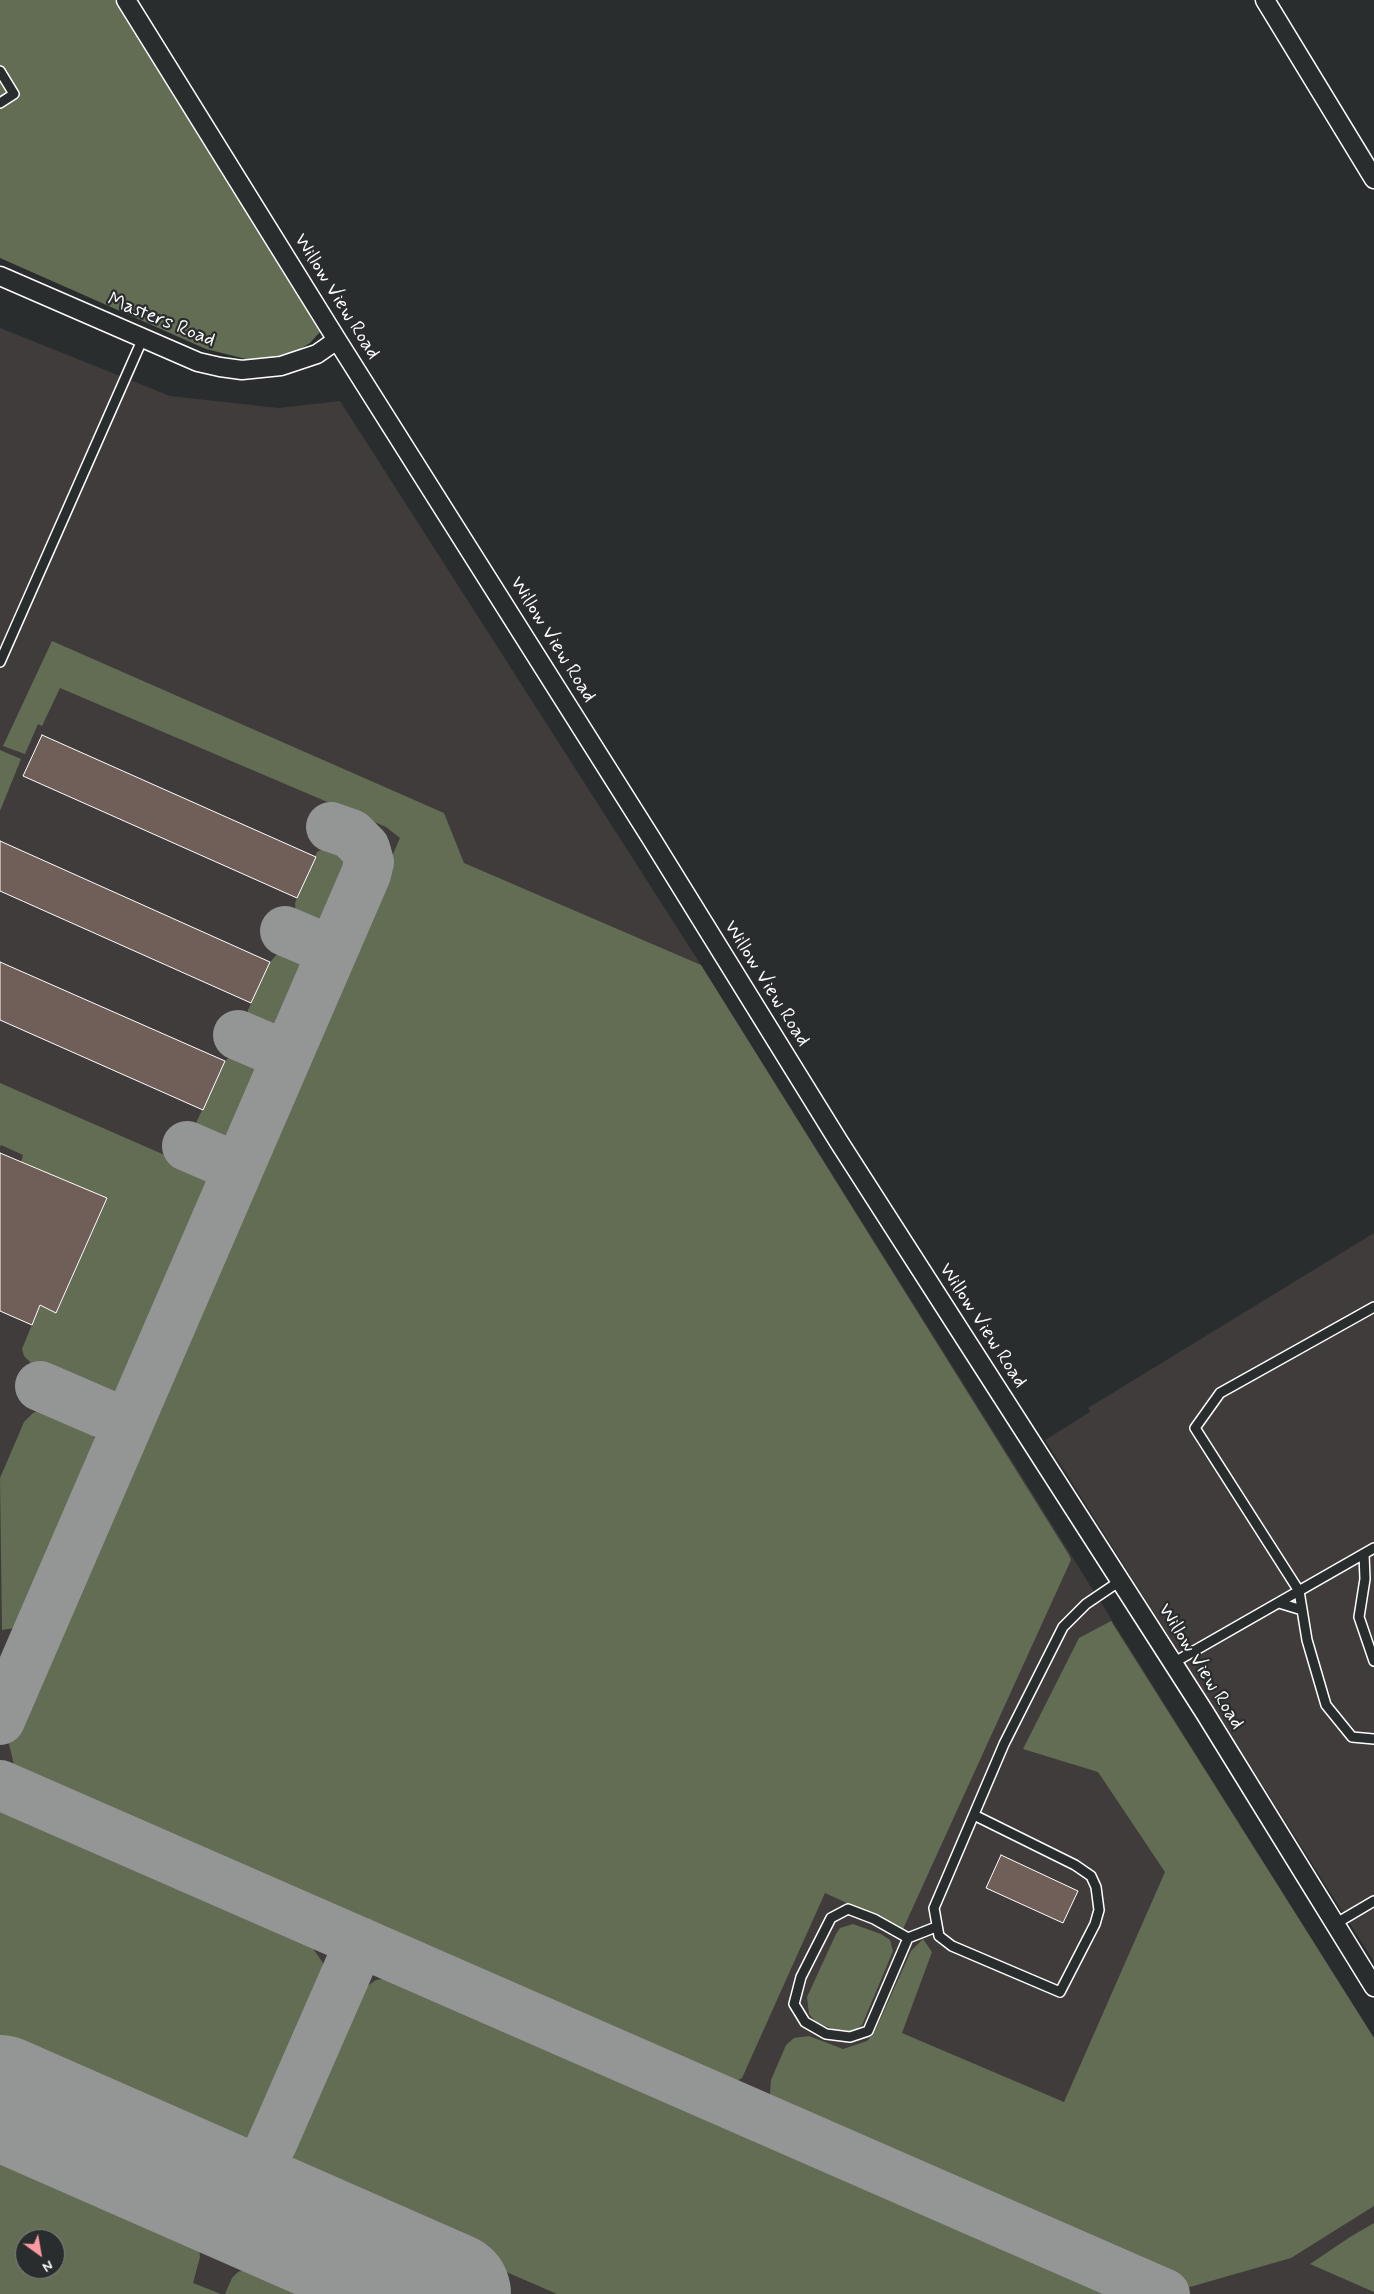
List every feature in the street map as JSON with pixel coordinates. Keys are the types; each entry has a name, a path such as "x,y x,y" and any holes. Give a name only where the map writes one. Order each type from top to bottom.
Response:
{"street":[{"name":"Willow View Road","path":"126,0 337,340 651,838 844,1150 1173,1663 1374,1987"},
{"path":"1265,0 1374,179"},
{"name":"Masters Road","path":"0,276 198,362 242,370 262,369 299,361 317,354 337,340"}],"lane":[{"path":"0,71 14,94 0,103"},
{"path":"0,662 143,338"},
{"path":"1374,1307 1220,1393 1195,1428 1299,1591 1307,1640 1326,1705 1352,1737 1374,1739"},
{"path":"1173,1663 1374,1548"},
{"path":"1364,1554 1365,1579 1359,1617 1374,1661"},
{"path":"974,1815 1075,1865 1091,1876 1099,1899 1095,1924 1060,1992 952,1946 939,1936 934,1908 1004,1744 1063,1627 1086,1604 1120,1581"},
{"path":"1279,1603 1302,1610"},
{"path":"1335,1924 1374,1901"},
{"path":"908,1938 874,1919 848,1909 831,1918 801,1977 794,2004 805,2022 826,2034 850,2037 868,2031 908,1938 936,1927"}],"shaded area":[{"path":"0,328 170,396 279,408 340,401 701,965 1374,2038 1374,2294 0,2294"},
{"path":"1374,1233 1374,1962 1045,1440 1090,1412 1088,1408"}],"green space":[{"path":"0,0 115,0 320,332 310,343 290,355 250,360 206,349 0,258"},
{"path":"52,641 444,813 464,863 701,965 1069,1555 1071,1560 903,1929 825,1893 742,2078 736,2081 721,2082 27,1778 14,1765 9,1744 11,1736 400,838 386,827 60,688 42,726 38,724 25,754 3,746"},
{"path":"0,750 21,759 0,811"},
{"path":"328,846 344,852 350,867 328,918 315,926 296,917 295,903 317,852"},
{"path":"282,949 301,958 306,967 283,1022 275,1028 269,1029 251,1022 248,1010 270,962"},
{"path":"232,1055 252,1060 260,1071 234,1134 223,1142 205,1134 196,1123 225,1061"},
{"path":"0,1083 199,1170 209,1181 209,1190 124,1386 110,1395 95,1393 32,1364 24,1356 22,1349 40,1305 56,1313 107,1198 21,1162 23,1155 1,1145 0,1147"},
{"path":"40,1410 49,1410 87,1427 96,1440 97,1448 22,1621 15,1628 2,1630 0,1478 24,1422 33,1413"},
{"path":"1111,1621 1374,2038 1374,2206 1291,2258 1190,2287 781,2108 775,2104 770,2093 771,2080 786,2045 794,2038 809,2036 843,2049 867,2041 874,2033 911,1951 923,1939 932,1952 902,2033 1064,2102 1165,1872 1098,1772 1023,1749 1079,1638"},
{"path":"0,1804 302,1938 312,1947 323,1963 324,1983 259,2128 251,2136 243,2141 214,2144 0,2050"},
{"path":"853,1924 881,1934 890,1940 893,1951 862,2025 855,2030 842,2033 816,2022 809,2014 807,1997 836,1934 840,1928"},
{"path":"387,1978 405,1981 1123,2294 557,2294 311,2187 294,2164 292,2138 357,1993 376,1980"},
{"path":"0,2143 182,2222 199,2247 200,2257 193,2283 221,2294 0,2294"},
{"path":"1374,2223 1374,2292 1310,2264 1350,2237"},
{"path":"274,2262 347,2294 225,2294 232,2278 238,2272 260,2263"}],"building":[{"path":"42,735 316,857 297,898 23,776"},
{"path":"0,841 270,962 251,1003 0,891"},
{"path":"0,962 225,1061 203,1110 0,1020"},
{"path":"0,1153 107,1198 56,1313 40,1305 32,1325 0,1311"},
{"path":"1001,1855 1078,1891 1063,1923 986,1888"}],"taxiway":[{"path":"0,1720 366,874 369,862 365,848 351,834 331,827"},
{"path":"285,931 332,951"},
{"path":"238,1035 287,1056"},
{"path":"187,1146 238,1168"},
{"path":"40,1386 128,1424"},
{"path":"0,1785 1165,2294"},
{"path":"245,2205 360,1942"}],"runway":[{"path":"0,2097 449,2294"}]}
